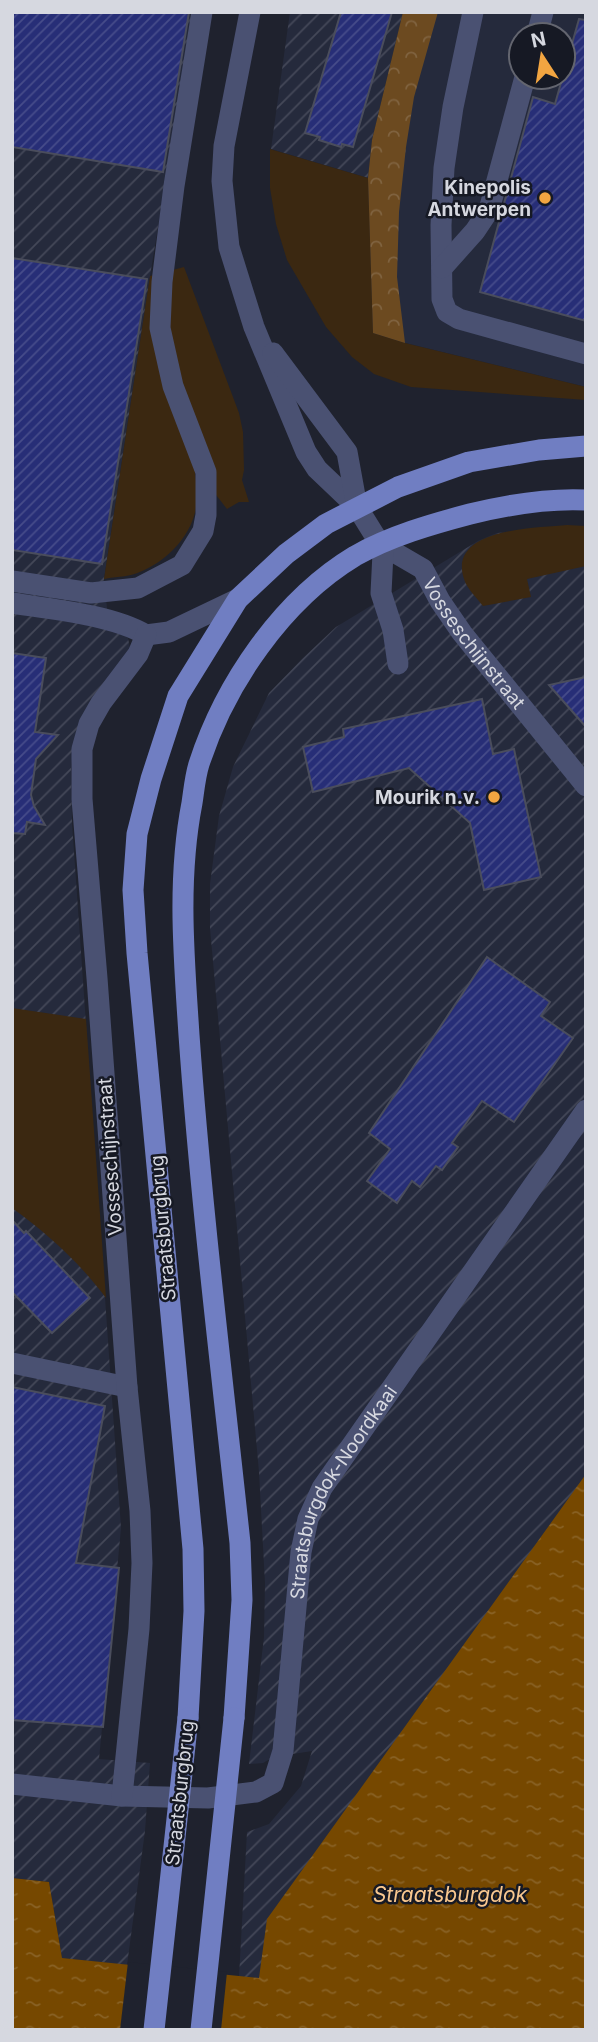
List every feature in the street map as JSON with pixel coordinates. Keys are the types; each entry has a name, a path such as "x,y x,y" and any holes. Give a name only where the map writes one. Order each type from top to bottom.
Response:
{"main road":[{"name":"Straatsburgbrug","path":"154,2030 188,1718 194,1598 193,1549 133,890 137,834 151,779 178,696 238,599 286,554 326,524 398,487 469,462 539,450 586,446"},
{"path":"201,2030 234,1718 242,1600 240,1543 195,1121 182,929 182,870 198,766 229,695 251,658 295,604 338,568 380,544 445,520 537,502 586,500"}],"street":[{"path":"12,581 91,593 138,587 182,565 203,531 206,515 206,472 173,386 160,328 162,282 174,186 202,12"},
{"name":"Vosseschijnstraat","path":"250,12 224,146 222,181 229,247 254,327 306,452 317,469 357,508 380,544 423,569 440,601 462,633 586,786"},
{"path":"473,12 453,107 444,168 442,299 447,312 459,319 586,354"},
{"path":"442,268 475,231 489,210 521,91"},
{"name":"Vosseschijnstraat","path":"254,327 347,452 357,508"},
{"path":"380,544 383,553 381,593 393,630 398,664"},
{"path":"12,603 107,620 134,628 146,635 169,632 238,599"},
{"name":"Vosseschijnstraat","path":"122,1796 139,1629 142,1563 82,799 82,749 89,724 101,703 138,654 146,635"},
{"name":"Straatsburgdok-Noordkaai","path":"122,1796 208,1798 256,1792 273,1783 283,1751 300,1552 307,1519 322,1488 586,1110"},
{"path":"12,1363 127,1387"},
{"path":"12,1784 122,1796"}],"shaded area":[{"path":"12,12 193,12 104,579 109,628 128,638 130,648 75,740 71,765 72,823 121,1528 99,1759 150,1763 145,1831 127,1965 62,1958 49,1882 12,1878"},
{"path":"290,12 403,12 372,140 368,178 271,149"},
{"path":"403,12 586,12 586,387 373,333"},
{"path":"270,149 368,178 373,333 586,387 586,400 411,387 374,374 352,357 326,327 287,260 276,224 270,188"},
{"path":"184,267 239,413 243,432 242,480 249,502 239,502 227,509 195,468 196,509 186,534 178,545 168,555 144,570 104,579 150,276"},
{"path":"586,526 586,566 527,579 531,597 483,606 467,586 462,562 469,549 481,540 516,530"},
{"path":"586,527 586,1665 259,1979 239,1977 247,1832 269,1824 301,1786 312,1751 249,1764 264,1637 265,1583 259,1472 210,928 210,884 219,816 233,767 269,693 336,627 478,541 497,533"},
{"path":"12,1008 86,1019 106,1298 62,1249 12,1208"}],"green space":[{"path":"403,12 438,12 414,97 399,212 397,277 405,343 373,333 368,178 372,140"}],"water":[{"name":"Straatsburgdok","path":"586,1474 586,2030 12,2030 12,1878 49,1882 62,1958 259,1978 267,1919"}],"pier":[{"path":"128,1962 227,1972 221,2030 120,2030"}],"building":[{"path":"12,12 189,12 163,172 12,147"},
{"path":"341,12 392,12 353,147 342,144 341,147 305,133"},
{"name":"Kinepolis Antwerpen","path":"579,19 586,20 586,321 480,292 533,97 555,104 559,91 577,91"},
{"path":"12,258 147,279 102,564 12,550"},
{"path":"12,653 46,658 35,732 58,735 36,759 31,795 45,825 27,822 25,834 12,833"},
{"path":"586,677 586,727 549,685"},
{"name":"Mourik n.v.","path":"482,699 493,754 514,749 541,877 484,890 470,823 409,768 313,792 303,747 344,737 343,729"},
{"path":"487,957 550,1002 541,1016 573,1038 514,1122 482,1101 452,1143 458,1147 442,1170 436,1166 420,1187 412,1181 397,1203 367,1181 390,1149 369,1133"},
{"path":"12,1220 24,1233 26,1231 90,1298 52,1333 12,1292"},
{"path":"12,1387 105,1406 76,1563 119,1568 103,1727 12,1720"}],"place":[{"name":"Kinepolis Antwerpen","path":"545,198"},
{"name":"Mourik n.v.","path":"494,797"}]}
